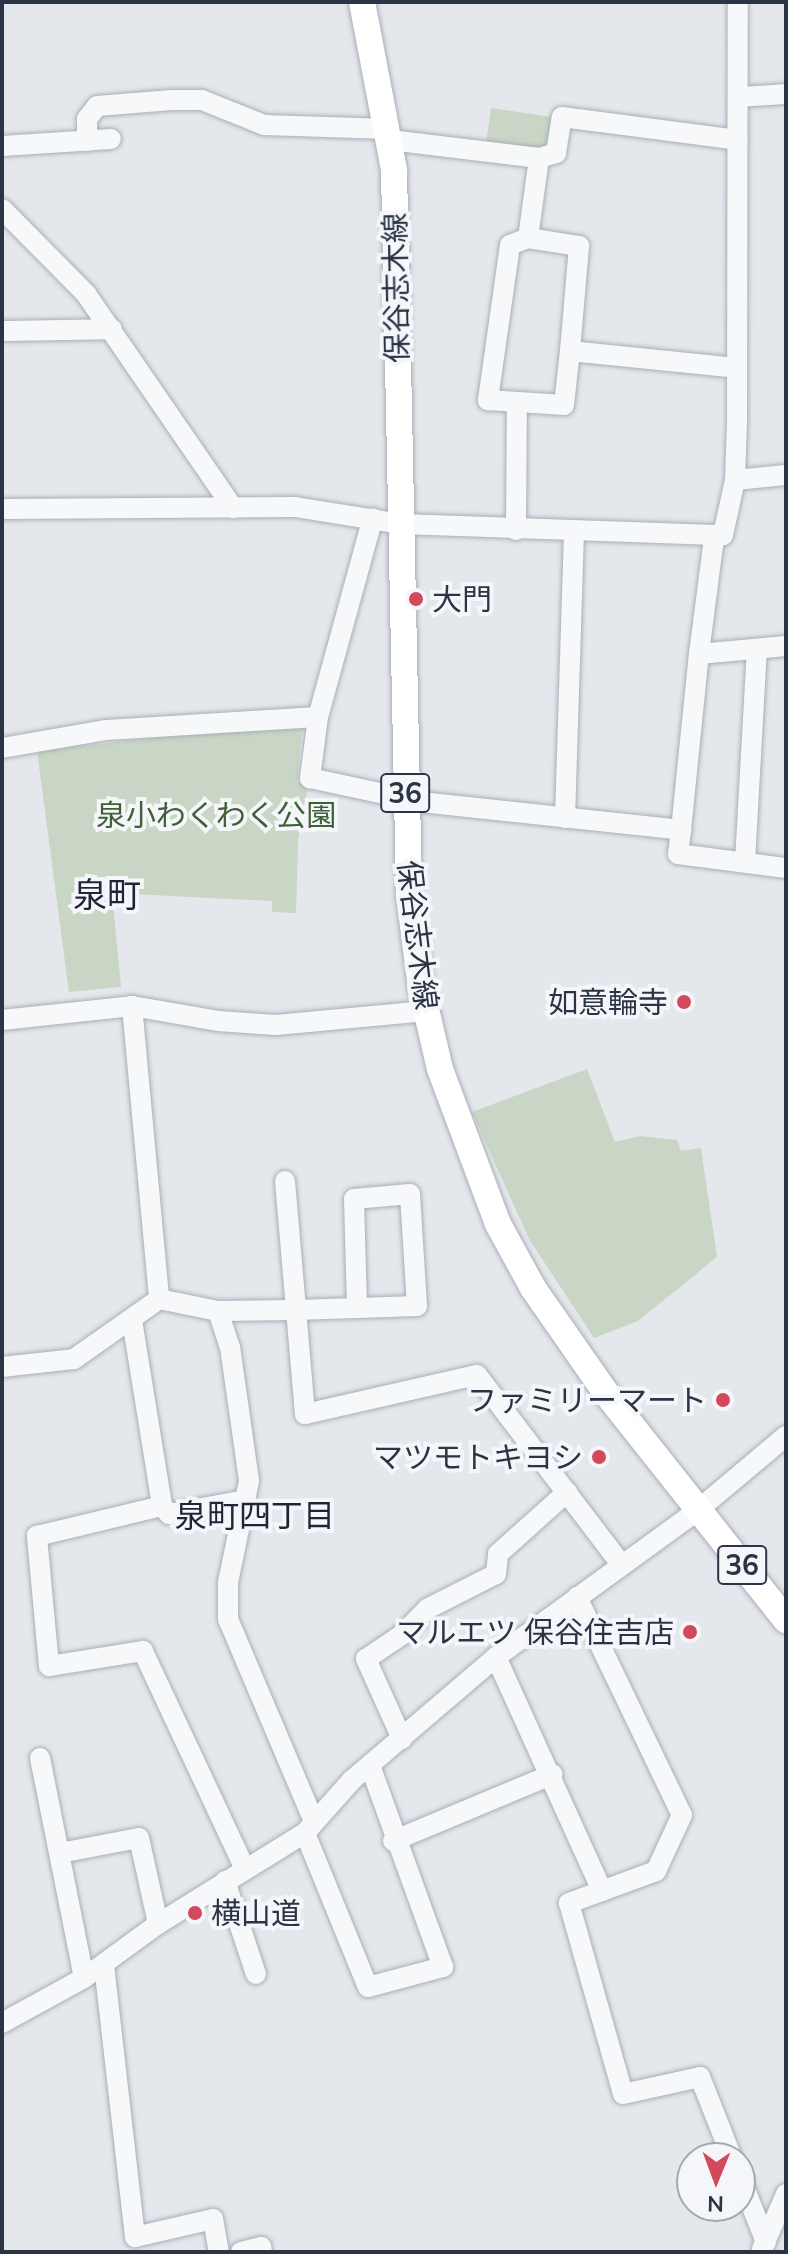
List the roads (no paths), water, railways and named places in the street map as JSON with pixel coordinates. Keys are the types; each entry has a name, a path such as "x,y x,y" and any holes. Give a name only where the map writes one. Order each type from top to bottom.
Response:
{"main road":[{"name":"保谷志木線","path":"362,2 390,134 409,895 426,1011 458,1126 514,1256 568,1343 786,1620"}],"street":[{"path":"2,509 295,507 401,524 714,538 723,535 735,480 740,97 738,2"},
{"path":"740,97 786,94"},
{"path":"87,141 87,119 97,106 172,100 202,100 264,125 390,134 539,158 556,153 562,117 738,140"},
{"path":"2,146 111,139"},
{"path":"528,238 539,158"},
{"path":"2,209 86,294 233,508"},
{"path":"528,238 579,246 570,351 564,405 488,400 510,245 528,238"},
{"path":"2,331 112,329"},
{"path":"570,351 736,368"},
{"path":"516,530 517,402"},
{"path":"735,480 786,475"},
{"path":"373,518 318,717 310,778 405,797 681,830"},
{"path":"565,818 574,533"},
{"path":"714,538 678,854 786,868"},
{"path":"699,654 786,646"},
{"path":"745,862 757,650"},
{"path":"2,748 106,730 318,717"},
{"path":"132,1006 159,1299"},
{"path":"2,1020 132,1006 218,1021 276,1025 426,1011"},
{"path":"285,1181 305,1414 477,1375 622,1565"},
{"path":"2,1367 74,1359 159,1299 218,1311 295,1310 357,1308 417,1306 410,1194 354,1199 357,1308"},
{"path":"218,1311 240,1413 249,1481 228,1582 228,1619 368,1987 443,1967 393,1841 370,1765"},
{"path":"132,1320 162,1506 169,1514 246,1500"},
{"path":"2,2023 84,1978 158,1924 309,1827 370,1765 496,1657 698,1510 786,1436"},
{"path":"402,1739 366,1659 403,1634 427,1609 496,1574 498,1554 567,1492"},
{"path":"162,1506 37,1536 49,1666 143,1651 245,1869"},
{"path":"577,1597 682,1815 656,1871 569,1903 623,2094 700,2077 726,2142"},
{"path":"496,1657 553,1774 602,1891"},
{"path":"40,1758 84,1978"},
{"path":"393,1841 553,1774"},
{"path":"60,1853 139,1838 158,1924"},
{"path":"225,1881 256,1974"},
{"path":"104,1965 135,2237 213,2219 219,2252"},
{"path":"763,2247 786,2194"},
{"path":"755,2222 763,2247"},
{"path":"241,2252 261,2247 262,2252"}],"place":[{"name":"大門","path":"416,599"},
{"name":"如意輪寺","path":"684,1002"},
{"name":"ファミリーマート","path":"723,1400"},
{"name":"マツモトキヨシ","path":"599,1457"},
{"name":"マルエツ 保谷住吉店","path":"690,1632"},
{"name":"横山道","path":"195,1913"}],"district":[{"name":"泉町","path":"107,895"},
{"name":"泉町四丁目","path":"255,1515"}],"park label":[{"name":"泉小わくわく公園","path":"216,815"}]}
